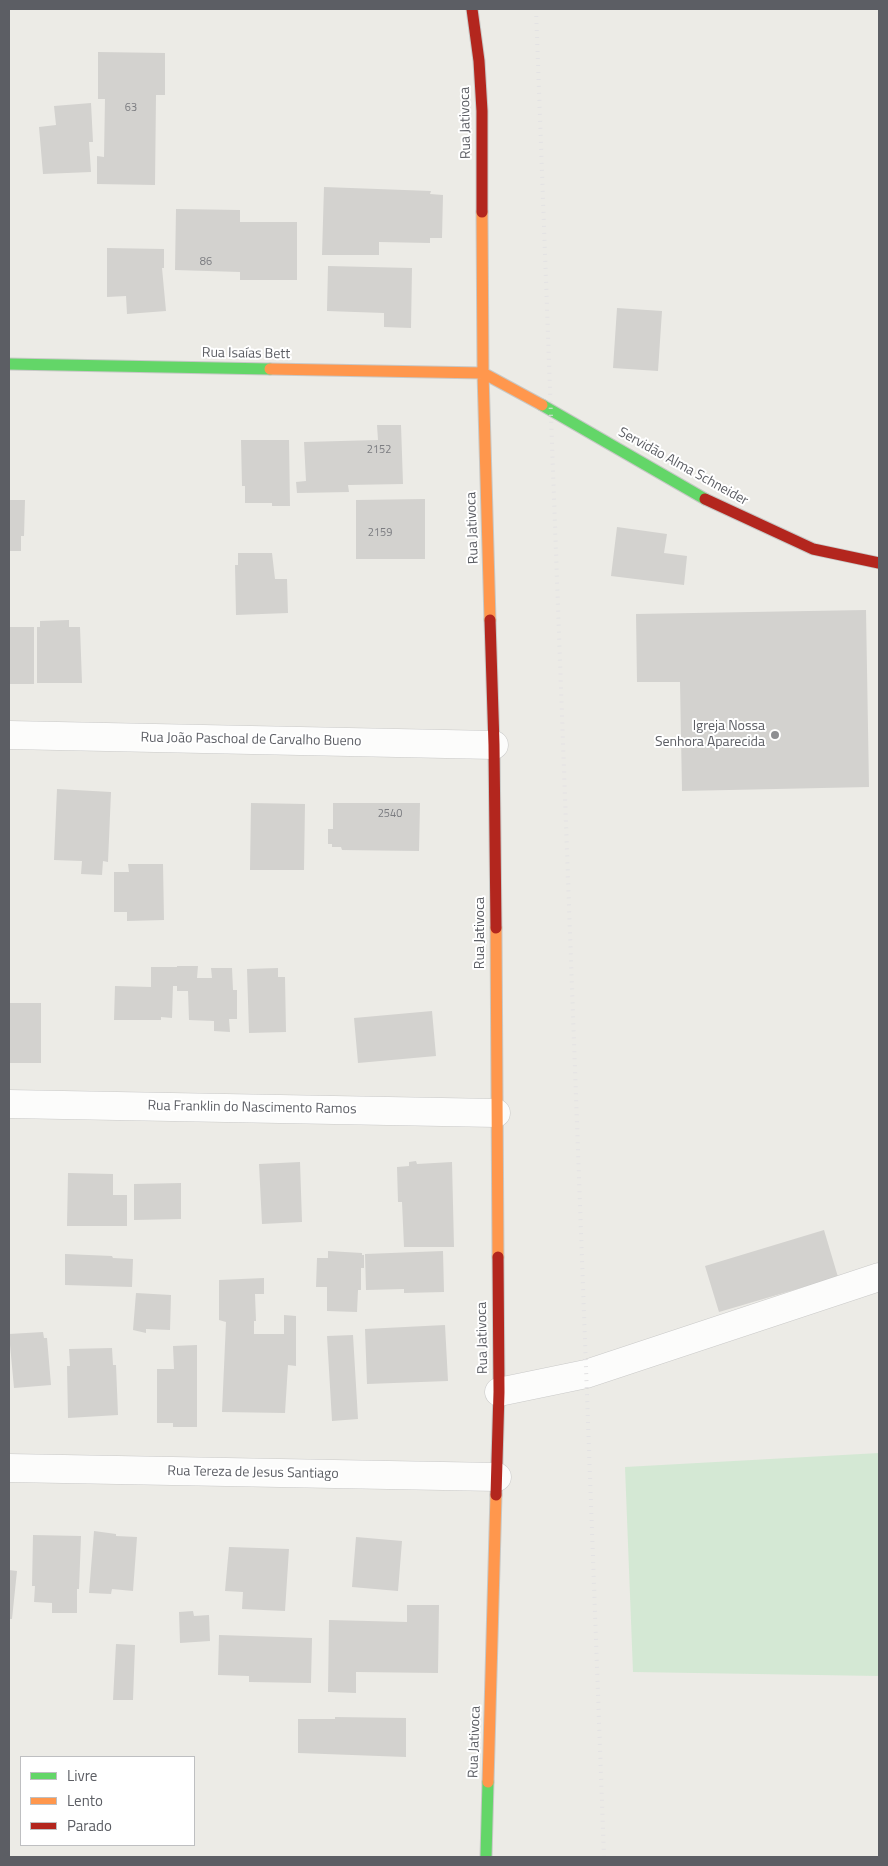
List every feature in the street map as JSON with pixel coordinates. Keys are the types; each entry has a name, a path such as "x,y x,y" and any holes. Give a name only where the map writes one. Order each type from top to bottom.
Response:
{"street":[{"name":"Rua Jativoca","path":"472,9 479,62 482,111 483,373 494,746 499,1392 486,1857"},
{"name":"Rua Isaías Bett","path":"9,364 483,373"},
{"name":"Servidão Alma Schneider","path":"483,373 551,410 708,502 813,549 879,563"},
{"name":"Rua João Paschoal de Carvalho Bueno","path":"9,735 494,746"},
{"name":"Rua Franklin do Nascimento Ramos","path":"9,1104 496,1113"},
{"path":"499,1392 586,1374 879,1277"},
{"name":"Rua Tereza de Jesus Santiago","path":"9,1468 497,1477"}],"green space":[{"path":"879,1453 879,1676 633,1672 625,1467"}],"building":[{"path":"98,52 165,53 165,95 156,95 155,185 97,184 97,156 104,157 105,99 98,99"},
{"path":"91,103 93,142 89,142 91,172 43,174 39,127 56,125 54,106"},
{"path":"324,187 431,191 430,194 443,195 442,238 430,238 430,243 379,242 379,255 322,255"},
{"path":"176,209 240,210 240,222 297,222 297,280 240,280 240,272 175,270"},
{"path":"107,248 164,249 164,268 162,268 166,311 127,314 126,296 107,297"},
{"path":"328,266 412,268 411,328 384,327 384,313 327,311"},
{"path":"617,308 662,311 658,371 613,368"},
{"path":"377,425 401,425 403,484 348,485 349,492 297,493 296,482 306,481 304,442 378,440"},
{"path":"241,440 289,440 290,506 272,506 272,503 245,503 245,486 242,486"},
{"path":"425,499 425,559 356,559 356,500"},
{"path":"9,500 25,500 24,536 21,536 21,551 9,551"},
{"path":"617,527 667,534 664,553 687,556 684,585 611,576"},
{"path":"238,553 272,553 275,579 287,579 288,613 236,615 235,565 238,565"},
{"name":"Igreja Nossa Senhora Aparecida","path":"866,610 869,787 682,791 680,682 637,682 636,614"},
{"path":"69,620 69,627 80,627 82,683 37,683 37,627 40,627 40,621"},
{"path":"9,627 34,627 34,684 9,684"},
{"path":"57,789 111,792 108,862 103,861 102,875 81,874 82,861 54,860"},
{"path":"251,803 305,804 304,870 250,870"},
{"path":"333,803 420,803 419,851 342,850 341,847 332,847 332,844 328,844 328,829 333,829"},
{"path":"128,864 163,864 164,920 127,921 127,912 114,912 114,872 129,872"},
{"path":"198,966 197,978 212,978 211,968 232,968 233,990 237,990 237,1019 229,1019 230,1032 214,1031 214,1021 189,1020 188,991 177,991 177,986 173,986 172,1018 161,1017 161,1020 114,1020 115,986 151,987 151,967"},
{"path":"278,968 278,977 285,977 286,1032 249,1033 247,969"},
{"path":"9,1003 41,1003 41,1063 9,1063"},
{"path":"432,1011 436,1056 358,1063 354,1018"},
{"path":"416,1161 417,1164 452,1162 454,1247 404,1247 402,1202 398,1202 397,1167 409,1166 409,1162"},
{"path":"300,1162 302,1222 262,1224 259,1164"},
{"path":"68,1173 113,1174 113,1195 127,1195 127,1226 67,1226"},
{"path":"181,1183 181,1219 134,1220 134,1184"},
{"path":"824,1230 838,1277 719,1312 705,1266"},
{"path":"328,1251 362,1253 364,1255 364,1268 361,1268 361,1290 358,1290 357,1312 327,1311 327,1287 316,1287 317,1258 328,1258"},
{"path":"443,1251 444,1292 404,1293 404,1289 366,1290 365,1254"},
{"path":"65,1254 133,1259 132,1287 65,1285"},
{"path":"264,1278 264,1294 255,1294 256,1321 254,1321 254,1334 284,1334 284,1315 296,1316 296,1366 288,1365 285,1413 222,1412 226,1322 219,1320 219,1280"},
{"path":"136,1293 171,1295 170,1330 146,1329 146,1333 133,1330"},
{"path":"445,1325 448,1381 367,1384 365,1329"},
{"path":"43,1332 44,1338 47,1338 51,1385 14,1388 9,1334"},
{"path":"353,1335 358,1419 332,1421 327,1336"},
{"path":"197,1345 197,1427 173,1427 173,1423 157,1423 157,1369 174,1369 173,1346"},
{"path":"112,1348 113,1365 116,1365 118,1415 68,1418 67,1366 70,1366 69,1349"},
{"path":"94,1531 116,1534 116,1536 137,1537 133,1591 112,1589 111,1594 89,1593"},
{"path":"33,1535 81,1536 77,1613 52,1613 52,1603 34,1602 35,1586 32,1586"},
{"path":"356,1537 402,1541 398,1591 352,1587"},
{"path":"229,1547 289,1549 285,1611 242,1609 243,1592 225,1591"},
{"path":"9,1570 17,1571 12,1619 9,1619"},
{"path":"407,1605 439,1605 438,1673 356,1672 356,1693 328,1692 329,1620 407,1622"},
{"path":"193,1611 194,1616 209,1615 210,1641 180,1643 179,1612"},
{"path":"219,1635 312,1638 311,1683 249,1682 249,1676 218,1675"},
{"path":"116,1644 135,1645 133,1700 113,1700"},
{"path":"335,1717 406,1718 406,1757 298,1753 298,1719 335,1719"}],"railway":[{"path":"536,9 604,1857"}],"traffic: fast":[{"path":"9,364 270,369"},
{"path":"542,405 705,499"},
{"path":"486,1857 488,1782"}],"traffic: slow":[{"path":"482,212 483,373 490,620"},
{"path":"270,369 483,373 542,405"},
{"path":"496,928 498,1257"},
{"path":"488,1782 496,1495"}],"traffic: jam":[{"path":"472,9 479,61 482,111 482,212"},
{"path":"705,499 813,549 879,563"},
{"path":"490,620 494,745 496,928"},
{"path":"496,1495 499,1392 498,1257"}],"place":[{"name":"Igreja Nossa Senhora Aparecida","path":"775,735"}]}
